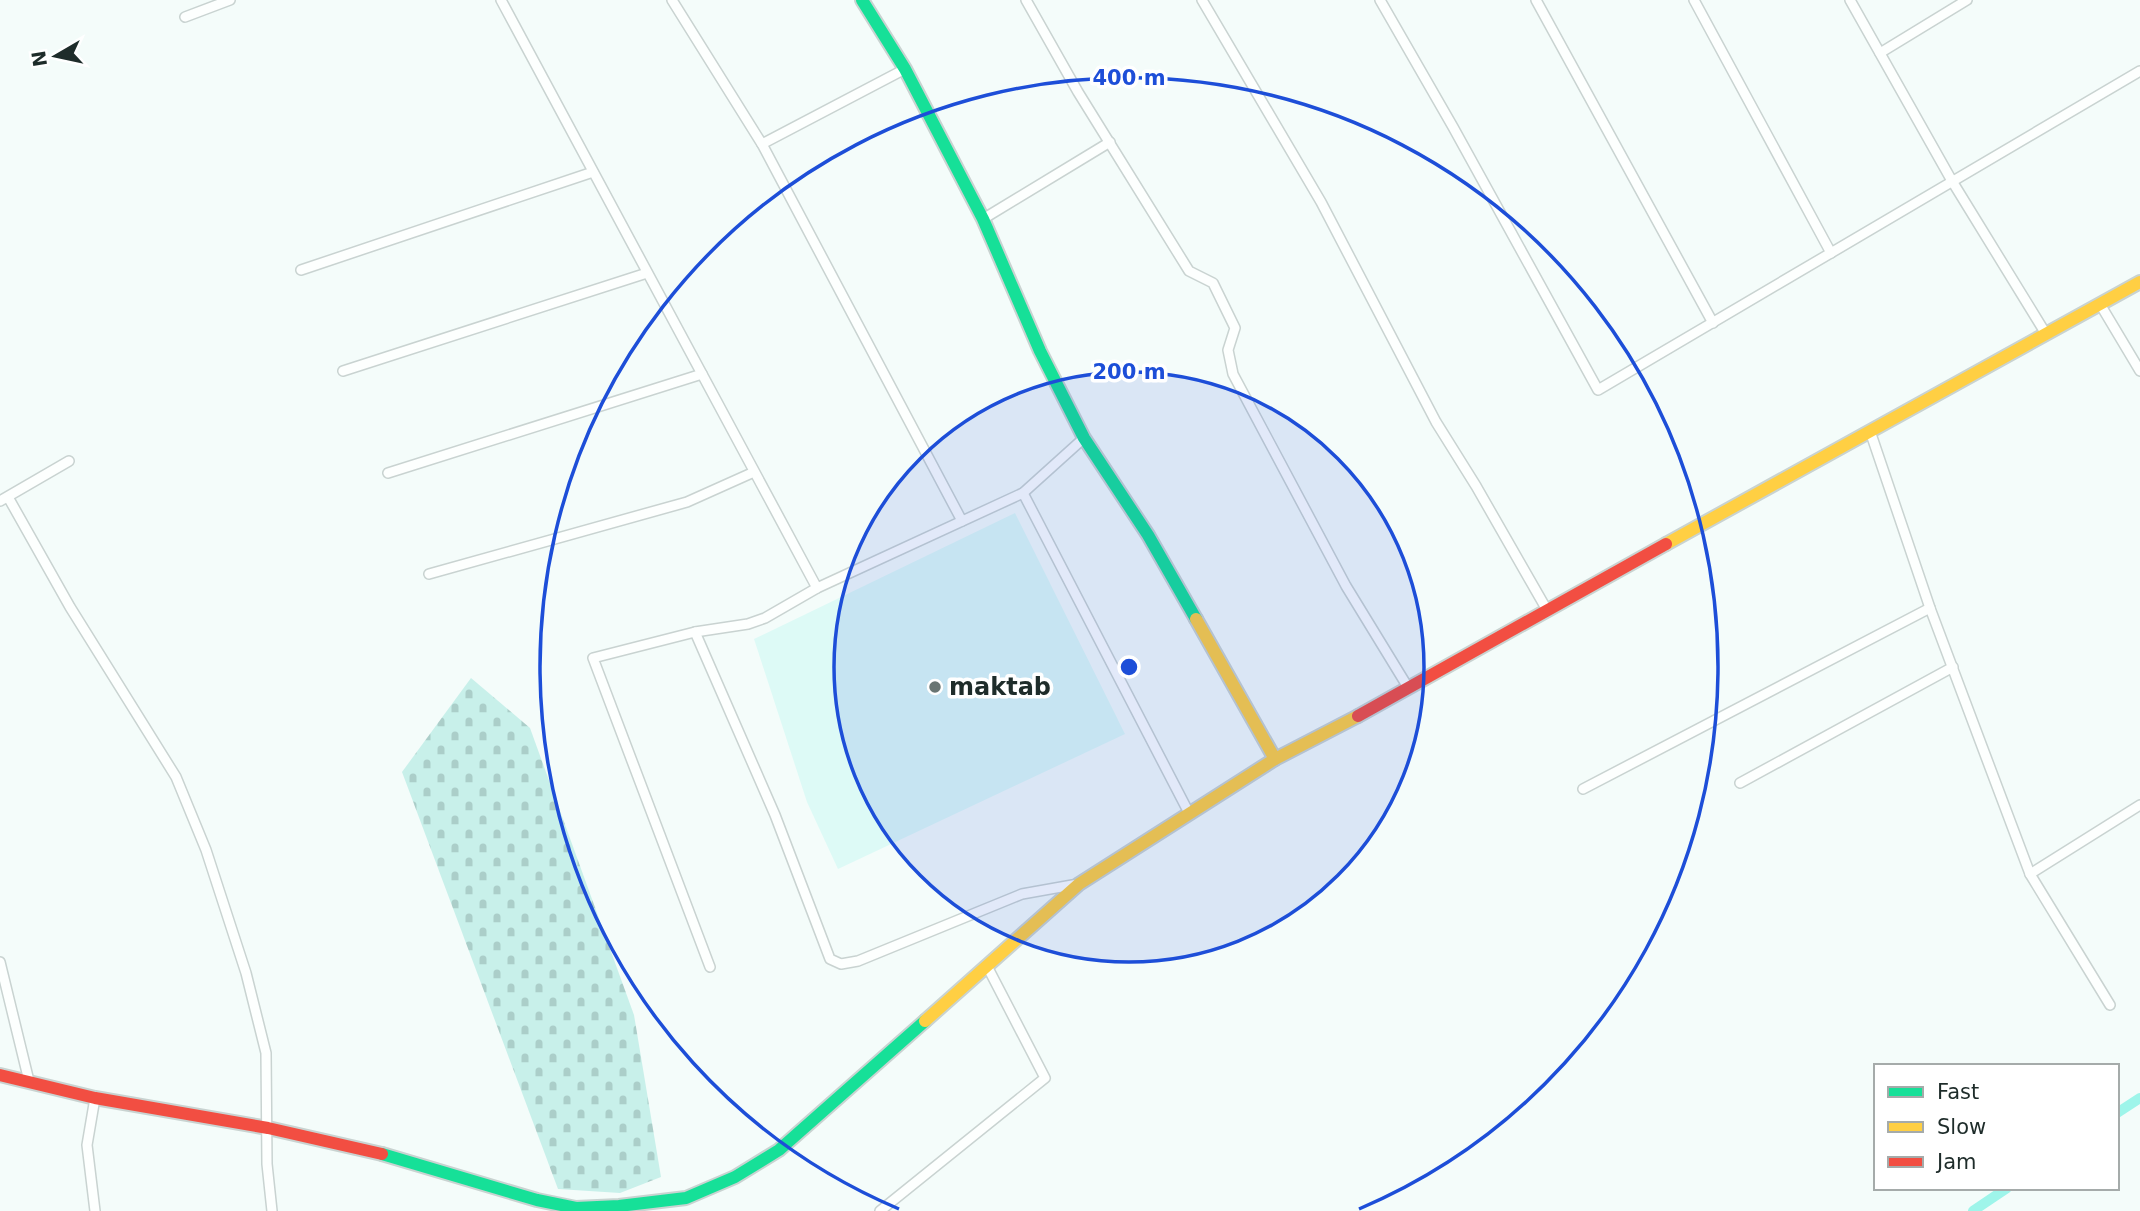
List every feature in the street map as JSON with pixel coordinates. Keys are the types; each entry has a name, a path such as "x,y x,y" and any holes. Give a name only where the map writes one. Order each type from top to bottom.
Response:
{"street":[{"path":"185,17 230,0"},
{"path":"501,0 817,589"},
{"path":"672,0 762,144 962,522"},
{"path":"862,0 905,69 983,219 1040,351 1084,438 1148,535 1275,759"},
{"path":"1026,0 1078,92 1189,271 1213,284 1236,328 1228,350 1233,374 1346,586 1409,689"},
{"path":"1202,0 1321,202 1436,422 1476,486 1546,610"},
{"path":"1380,0 1598,390 2140,71"},
{"path":"1536,0 1713,323"},
{"path":"1694,0 1831,253"},
{"path":"1850,0 1952,181 2046,334"},
{"path":"1880,53 1967,0"},
{"path":"762,144 905,69"},
{"path":"983,219 1110,142"},
{"path":"300,270 593,172"},
{"path":"343,371 647,273"},
{"path":"0,1075 95,1098 268,1128 383,1154 537,1200 576,1208 686,1198 735,1177 779,1150 1079,884 1189,813 1275,759 1409,689 1546,610 2140,282"},
{"path":"2100,304 2140,370"},
{"path":"388,473 702,374"},
{"path":"1870,432 1930,608 2030,874 2110,1005"},
{"path":"710,967 593,658 695,632 748,624 765,618 817,589 1023,493 1084,438"},
{"path":"69,461 4,499 176,777 206,850 246,973 266,1053 267,1164 272,1211"},
{"path":"429,574 687,502 754,472"},
{"path":"1023,493 1189,813"},
{"path":"1583,789 1930,608"},
{"path":"695,632 775,815 831,959 841,964 858,961 1022,894 1079,884"},
{"path":"1740,783 1952,667"},
{"path":"2030,874 2140,806"},
{"path":"0,961 29,1082"},
{"path":"880,1211 1045,1078 987,966"},
{"path":"94,1211 87,1145 95,1098"}],"shaded area":[{"name":"maktab","path":"1015,513 1125,734 838,869 807,802 754,639"}],"green space":[{"path":"471,678 530,728 634,1015 661,1177 620,1193 558,1189 402,772"}],"waterway":[{"path":"2119,1112 2140,1098"},
{"path":"1973,1211 2004,1190"}],"traffic: fast":[{"path":"862,0 905,69 983,219 1040,351 1084,438 1148,535 1196,619"},
{"path":"382,1154 537,1200 576,1208 686,1198 735,1177 779,1150 925,1021"}],"traffic: slow":[{"path":"1666,544 2140,282"},
{"path":"1196,619 1275,759"},
{"path":"925,1021 1079,884 1275,759 1358,716"}],"traffic: jam":[{"path":"1358,716 1666,544"},
{"path":"0,1075 95,1098 268,1128 382,1154"}],"place":[{"name":"maktab","path":"935,687"}]}
